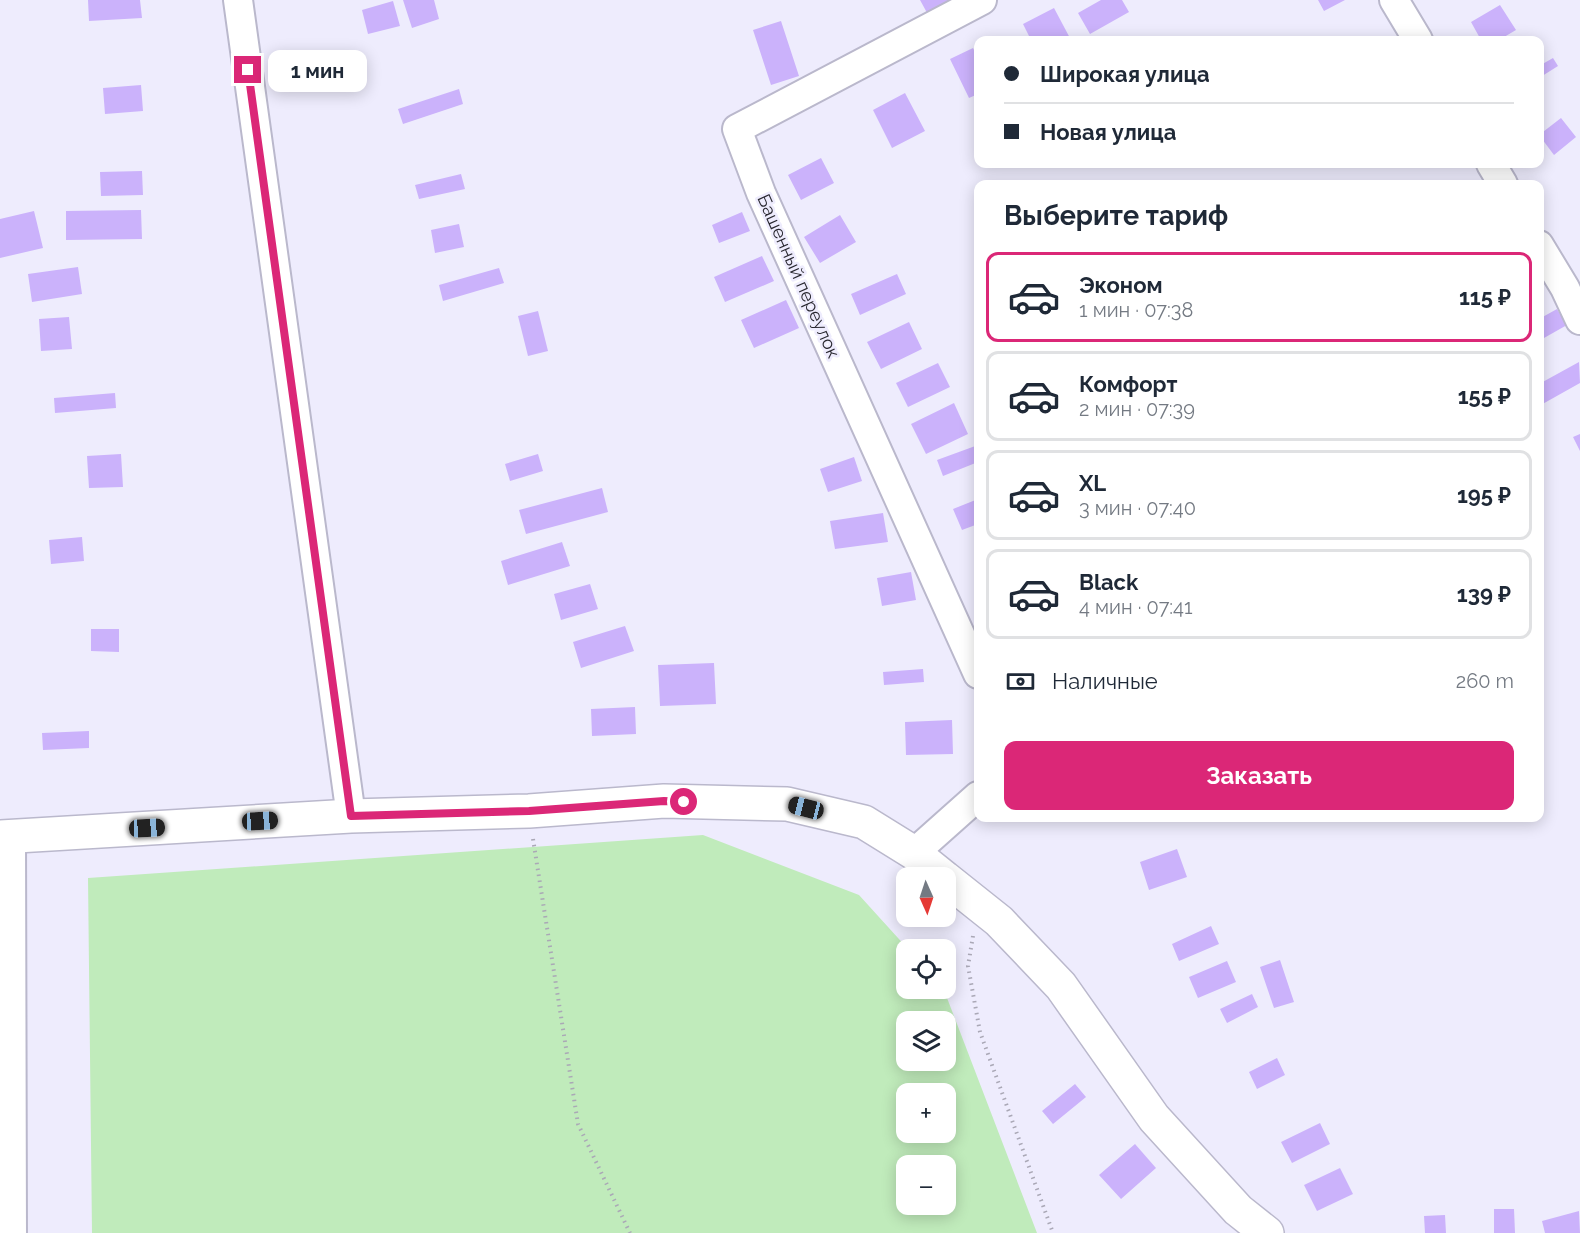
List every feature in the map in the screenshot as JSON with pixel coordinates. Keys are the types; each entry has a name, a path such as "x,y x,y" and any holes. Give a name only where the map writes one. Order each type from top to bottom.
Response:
{"street":[{"path":"238,0 351,816"},
{"name":"Башенный переулок","path":"974,665 761,193 737,129 982,0"},
{"path":"1394,0 1416,36"},
{"path":"1544,253 1565,288 1580,320"},
{"path":"914,853 974,800"},
{"path":"12,1233 5,836 351,816 529,811 664,801 787,804 864,822 914,853 931,867"},
{"path":"956,887 999,921 1061,986 1154,1118 1238,1210 1267,1233"}],"path":[{"path":"529,811 578,1124 630,1233"},
{"path":"978,904 968,966 980,1032 1053,1233"}],"green space":[{"path":"703,835 859,895 899,939 896,939 896,999 947,999 952,1011 896,1011 896,1071 956,1071 956,1021 1037,1233 92,1233 88,878"}],"building":[{"path":"88,0 140,0 142,18 89,21"},
{"path":"403,0 434,0 439,19 412,28"},
{"path":"920,0 960,0 931,20"},
{"path":"1101,0 1122,0 1129,12 1090,34 1078,13"},
{"path":"1318,0 1345,0 1324,11"},
{"path":"393,1 400,26 368,34 362,10"},
{"path":"1500,5 1516,30 1506,36 1479,36 1471,22"},
{"path":"1054,8 1069,36 1029,36 1023,24"},
{"path":"781,21 799,76 771,85 753,30"},
{"path":"973,48 974,96 969,98 950,59"},
{"path":"1553,58 1558,66 1544,75 1544,63"},
{"path":"141,85 143,111 105,114 103,88"},
{"path":"459,89 463,104 403,124 398,109"},
{"path":"905,93 925,131 892,148 873,110"},
{"path":"1561,118 1576,137 1554,155 1544,142 1544,131"},
{"path":"821,158 834,183 801,200 788,175"},
{"path":"142,171 143,195 101,196 100,172"},
{"path":"461,174 465,189 419,199 415,185"},
{"path":"141,210 142,239 66,240 66,211"},
{"path":"34,211 43,248 0,258 0,219"},
{"path":"742,212 750,231 719,243 712,225"},
{"path":"840,215 856,242 820,263 804,237"},
{"path":"459,224 464,247 435,253 431,230"},
{"path":"762,256 774,281 725,302 714,277"},
{"path":"78,267 82,294 32,302 28,274"},
{"path":"499,268 504,283 443,301 439,285"},
{"path":"897,274 906,294 860,315 851,294"},
{"path":"786,300 799,328 754,348 741,320"},
{"path":"1557,309 1567,325 1544,338 1544,316"},
{"path":"538,311 548,351 528,356 518,316"},
{"path":"69,317 72,349 41,351 39,319"},
{"path":"909,322 922,349 881,369 867,342"},
{"path":"1579,362 1580,383 1544,403 1544,381"},
{"path":"938,363 950,387 908,407 896,383"},
{"path":"115,393 116,408 55,413 54,398"},
{"path":"954,403 968,434 926,454 911,424"},
{"path":"1580,434 1580,451 1573,437"},
{"path":"974,446 974,464 943,476 937,460"},
{"path":"121,454 123,487 89,488 87,456"},
{"path":"538,454 543,471 510,481 505,464"},
{"path":"854,457 862,481 828,492 820,469"},
{"path":"602,488 608,512 526,534 519,510"},
{"path":"974,501 974,526 962,530 953,509"},
{"path":"883,513 888,542 835,549 830,521"},
{"path":"82,537 84,561 51,564 49,540"},
{"path":"562,542 570,566 508,585 501,561"},
{"path":"911,572 916,600 882,606 877,578"},
{"path":"590,584 598,609 561,620 554,594"},
{"path":"625,626 634,651 581,668 573,642"},
{"path":"91,629 119,629 119,652 91,651"},
{"path":"714,663 716,704 660,706 658,665"},
{"path":"923,669 924,682 884,685 883,672"},
{"path":"635,707 636,734 592,736 591,709"},
{"path":"952,720 953,754 906,755 905,722"},
{"path":"89,731 89,748 43,750 42,733"},
{"path":"1177,849 1187,877 1149,890 1140,862"},
{"path":"1211,926 1219,944 1179,961 1172,944"},
{"path":"1280,960 1294,1002 1274,1008 1260,967"},
{"path":"1227,961 1236,982 1198,998 1189,977"},
{"path":"1252,994 1258,1007 1227,1023 1220,1009"},
{"path":"1277,1058 1285,1075 1257,1089 1249,1072"},
{"path":"1075,1084 1086,1097 1053,1124 1042,1111"},
{"path":"1320,1123 1330,1144 1292,1163 1281,1142"},
{"path":"1135,1144 1156,1168 1121,1199 1099,1175"},
{"path":"1340,1168 1353,1194 1317,1211 1304,1185"},
{"path":"1494,1209 1514,1209 1515,1233 1494,1233"},
{"path":"1579,1211 1580,1233 1545,1233 1542,1221"},
{"path":"1445,1215 1446,1233 1425,1233 1424,1216"}],"route":[{"path":"248,70 351,816 529,811 664,801 684,802"}]}
